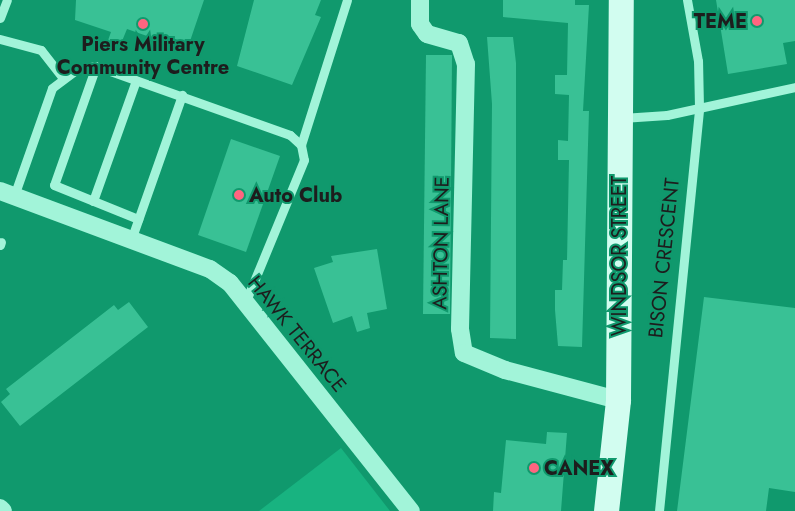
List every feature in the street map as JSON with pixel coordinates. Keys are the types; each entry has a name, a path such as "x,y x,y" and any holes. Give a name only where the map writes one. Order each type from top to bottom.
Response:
{"street":[{"name":"ASHTON LANE","path":"420,0 420,24 427,34 459,43 466,64 460,329 464,353 505,370 618,400"},
{"name":"WINDSOR STREET","path":"606,511 618,400 621,0"},
{"name":"HAWK TERRACE","path":"7,193 210,269 246,301 411,511"},
{"path":"0,508 3,511"}],"lane":[{"path":"0,18 7,0"},
{"path":"246,301 304,160 301,145 347,0"},
{"name":"BISON CRESCENT","path":"659,511 699,108 698,62 687,0"},
{"path":"0,39 41,50 61,76"},
{"path":"7,193 52,88 61,76 96,66 290,135 301,145"},
{"path":"96,66 54,185 138,219"},
{"path":"93,201 136,80"},
{"path":"620,118 699,108 795,87"},
{"path":"131,240 182,95"}],"green space":[{"path":"341,448 390,511 259,511"}],"building":[{"name":"Piers Military Community Centre","path":"76,0 204,0 187,50 127,29 120,46 106,46 111,32 75,20"},
{"path":"254,0 321,0 315,15 321,17 292,85 237,66"},
{"path":"503,0 575,0 575,5 589,5 583,111 589,111 582,347 558,346 555,310 555,290 562,290 563,260 567,260 569,160 558,160 558,140 568,141 569,95 555,94 555,75 567,75 568,23 503,17"},
{"name":"TEME","path":"716,0 795,0 795,41 783,43 787,64 728,74"},
{"path":"487,37 513,37 516,63 516,339 490,338 492,104"},
{"path":"426,55 452,55 450,314 423,314"},
{"name":"Auto Club","path":"231,139 280,156 246,252 198,235"},
{"path":"377,249 387,309 367,313 370,328 357,332 352,316 333,323 314,268 333,262 331,256"},
{"path":"704,297 795,308 795,492 769,488 766,511 677,511"},
{"path":"129,302 148,327 20,426 1,402 10,394 6,389 114,305 118,310"},
{"name":"CANEX","path":"547,432 567,433 561,511 493,511 494,492 501,493 506,440 546,444"}],"place":[{"name":"TEME","path":"757,21"},
{"name":"Piers Military Community Centre","path":"143,24"},
{"name":"Auto Club","path":"239,195"},
{"name":"CANEX","path":"534,468"}]}
